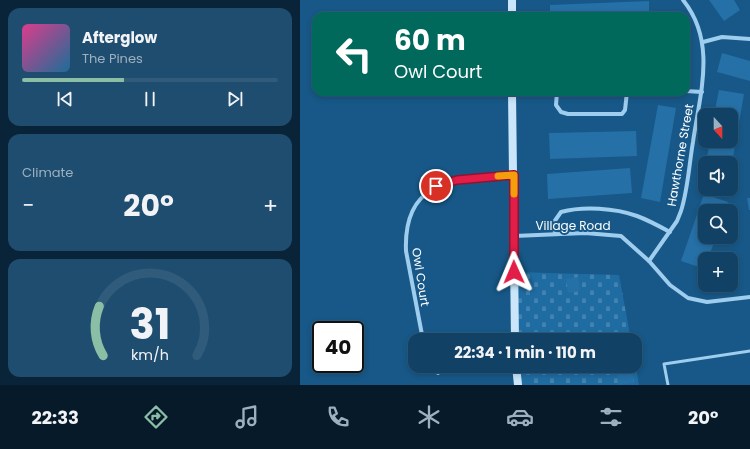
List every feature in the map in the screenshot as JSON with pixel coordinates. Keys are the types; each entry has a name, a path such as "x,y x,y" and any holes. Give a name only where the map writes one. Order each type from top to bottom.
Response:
{"street":[{"path":"512,0 512,12"},
{"name":"Hawthorne Street","path":"649,261 677,221 684,201 702,92 704,70 703,42 694,15 684,0"},
{"path":"703,42 722,37 750,39"},
{"path":"690,91 702,92"},
{"path":"512,96 514,175 514,333"},
{"path":"557,96 556,105 561,112 568,114 622,114 625,110 627,96"},
{"name":"Owl Court","path":"422,333 406,250 406,230 412,212 427,193 436,186 447,182 514,175"},
{"path":"555,234 554,222 560,212 582,210 618,211 636,216 670,232"},
{"name":"Village Road","path":"514,236 585,233 621,236 649,261 670,285 688,298 707,302 750,297"},
{"path":"517,373 518,385"}],"lane":[{"path":"668,385 664,364 750,351"}],"green space":[{"path":"514,272 619,275 630,333 515,333"},
{"path":"517,373 637,373 639,385 518,385"}],"building":[{"path":"709,0 734,0 740,10 724,21"},
{"path":"649,1 649,12 550,12 550,5"},
{"path":"722,53 750,61 750,81 717,72"},
{"path":"719,90 744,94 738,128 738,108 715,108"},
{"path":"658,105 676,108 660,202 641,198"},
{"path":"636,131 637,156 550,159 549,133"},
{"path":"709,148 735,148 733,156 707,156"},
{"path":"630,168 632,193 548,199 547,174"},
{"path":"703,196 710,196 728,202 727,204 701,204"},
{"path":"747,198 750,198 750,210 749,210"},
{"path":"698,211 698,244 713,244 711,252 698,252 698,267 681,261"},
{"path":"578,277 580,291 568,293 566,279"},
{"path":"617,373 633,373 634,383 618,385"}],"slow traffic":[{"path":"498,176 514,175 514,194"}],"route":[{"path":"436,186 457,180 514,175 514,272"}]}
